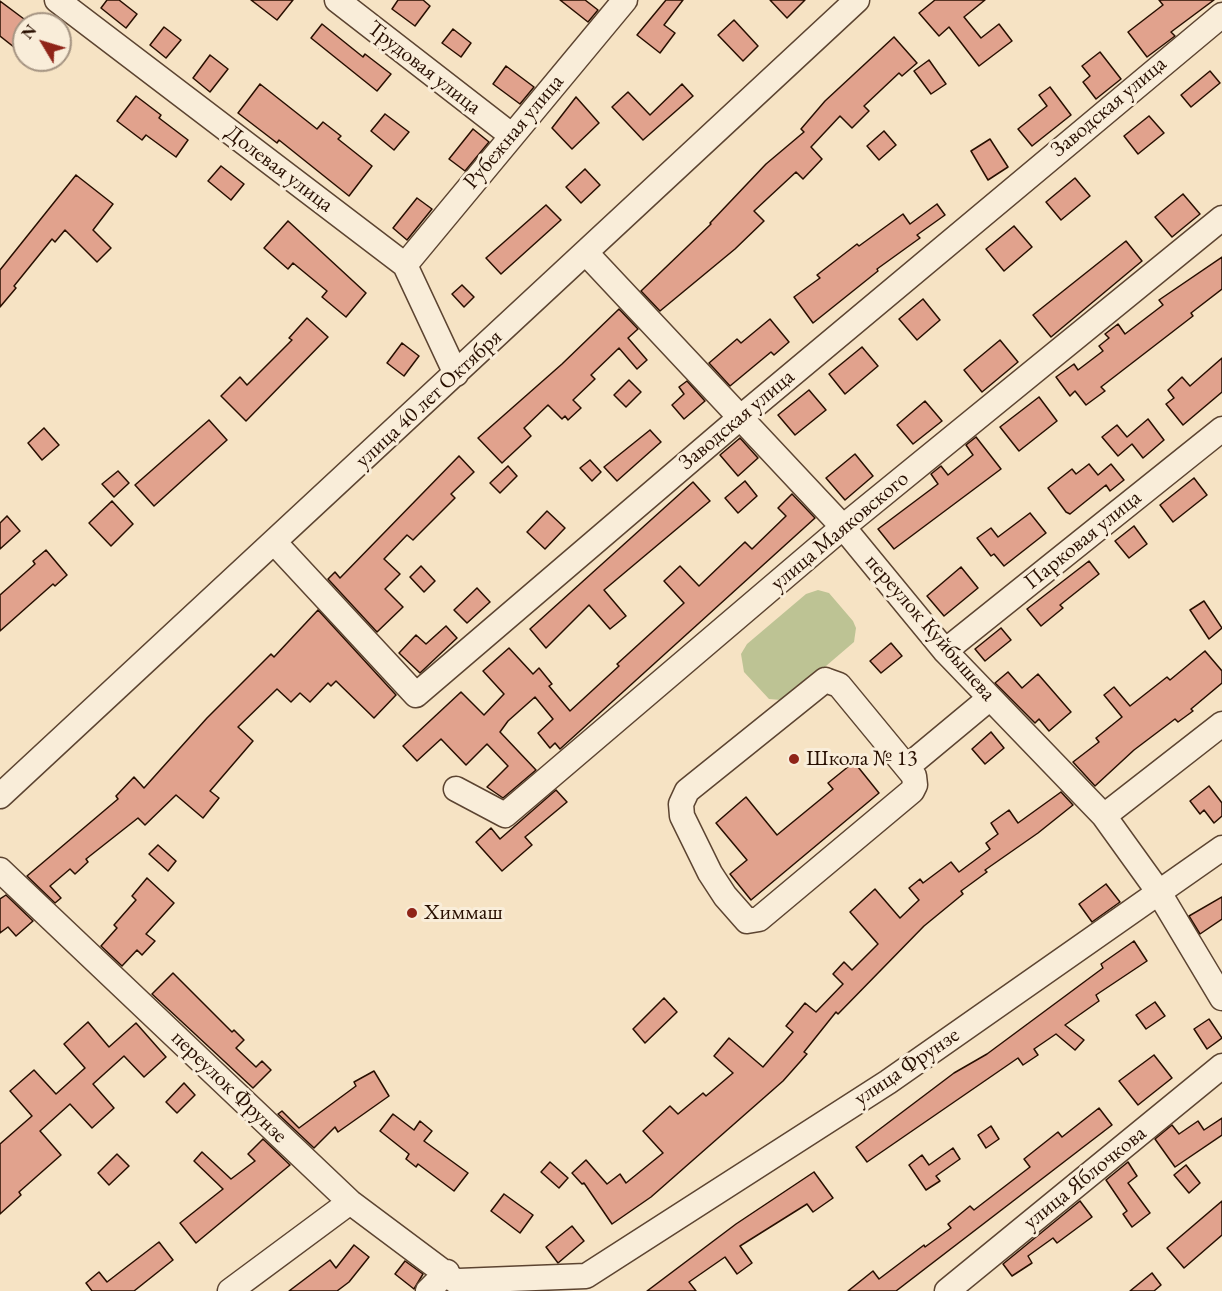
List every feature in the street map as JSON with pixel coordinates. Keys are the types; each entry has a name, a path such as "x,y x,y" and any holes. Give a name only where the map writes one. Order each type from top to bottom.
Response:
{"street":[{"name":"Трудовая улица","path":"337,0 511,135"},
{"name":"Рубежная улица","path":"405,265 624,0"},
{"name":"улица 40 лет Октября","path":"0,796 857,0"},
{"name":"Долевая улица","path":"64,2 405,265 456,374"},
{"name":"Заводская улица","path":"274,542 416,695 1146,75 1222,15"},
{"name":"улица Маяковского","path":"456,789 505,815 843,527 1222,218"},
{"name":"переулок Куйбышева","path":"586,253 843,527 945,651 1104,816 1158,891 1222,998"},
{"name":"Парковая улица","path":"945,651 1222,429"},
{"path":"825,680 839,685 907,767 915,779 912,791 754,921 743,918 725,896 707,867 680,809 687,791 825,680"},
{"path":"907,767 990,698"},
{"path":"1104,816 1222,724"},
{"name":"улица Фрунзе","path":"458,1281 582,1283 888,1082 1222,848"},
{"name":"переулок Фрунзе","path":"0,870 350,1202 458,1281"},
{"name":"улица Яблочкова","path":"947,1291 1222,1066"},
{"path":"230,1291 350,1202"},
{"path":"428,1291 458,1281"}],"green space":[{"path":"818,590 829,593 853,621 856,628 854,642 791,696 781,700 769,699 744,672 741,654 747,644 806,594"}],"building":[{"path":"107,0 119,0 137,14 126,28 101,8"},
{"path":"251,0 293,0 277,20"},
{"path":"398,0 423,0 430,6 415,26 392,9"},
{"path":"560,0 585,0 598,10 588,22"},
{"path":"666,0 683,0 664,25 675,33 660,53 637,35"},
{"path":"770,0 805,0 787,18"},
{"path":"935,0 985,0 964,17 981,38 999,24 1012,41 979,66 949,27 939,36 919,13"},
{"path":"1159,0 1214,0 1171,32 1175,36 1147,57 1128,32 1163,5"},
{"path":"0,1 15,12 12,12 12,46 0,36"},
{"path":"734,20 758,46 743,61 718,35"},
{"path":"322,24 363,57 365,54 391,74 377,91 311,38"},
{"path":"164,27 181,40 166,58 150,45"},
{"path":"453,29 471,43 461,57 442,43"},
{"path":"894,37 917,63 902,76 899,73 864,106 869,111 852,128 840,116 811,147 822,159 803,179 796,172 754,211 764,221 735,249 660,311 641,291 711,224 766,164 804,132 801,129 825,101"},
{"path":"1100,52 1121,79 1096,99 1083,82 1090,76 1082,66"},
{"path":"210,55 228,69 210,92 193,78"},
{"path":"929,60 946,84 931,94 914,71"},
{"path":"506,66 534,87 520,104 493,84"},
{"path":"1210,71 1220,83 1191,107 1181,95"},
{"path":"260,84 317,129 323,122 341,136 338,139 372,166 349,196 279,140 277,143 238,113"},
{"path":"682,84 693,96 643,140 612,107 628,92 650,115"},
{"path":"1050,87 1071,115 1032,146 1018,129 1047,106 1039,95"},
{"path":"136,96 161,115 159,118 188,140 176,157 146,135 142,140 117,121"},
{"path":"576,97 599,123 572,149 552,128"},
{"path":"385,114 409,132 394,150 371,131"},
{"path":"1149,116 1164,133 1138,154 1124,136"},
{"path":"473,129 489,142 465,171 449,159"},
{"path":"884,131 896,145 879,160 867,146"},
{"path":"990,139 1008,167 988,180 971,151"},
{"path":"221,166 244,184 231,200 208,181"},
{"path":"585,169 600,185 581,203 566,187"},
{"path":"76,175 113,204 93,230 111,248 97,262 65,230 55,242 52,239 0,307 0,270"},
{"path":"1075,178 1090,196 1061,220 1046,202"},
{"path":"1183,194 1200,214 1172,237 1155,217"},
{"path":"417,198 432,209 407,240 393,228"},
{"path":"937,204 945,215 917,235 920,238 877,269 878,271 813,323 794,297 820,278 817,275 857,244 859,246 903,214 910,224"},
{"path":"546,205 561,220 501,274 486,258"},
{"path":"288,221 366,293 346,317 322,297 327,291 293,263 288,269 264,248"},
{"path":"1014,226 1032,247 1004,271 986,249"},
{"path":"1126,241 1142,261 1051,337 1033,315"},
{"path":"1222,257 1222,289 1191,313 1193,316 1101,387 1105,391 1086,405 1075,391 1070,396 1056,377 1074,364 1078,370 1103,351 1099,346 1109,338 1105,334 1118,324 1125,334 1163,305 1159,300"},
{"path":"462,285 474,297 464,307 452,294"},
{"path":"923,299 940,320 917,340 899,319"},
{"path":"619,309 638,329 628,338 647,360 637,369 619,348 591,375 595,379 573,400 581,408 568,420 565,416 562,419 548,405 524,428 531,436 502,463 478,438 562,364"},
{"path":"307,318 328,337 246,421 221,396 240,377 247,385 292,340 289,338"},
{"path":"770,319 789,342 774,355 771,352 730,386 709,363 737,339 741,343"},
{"path":"1000,340 1018,362 982,392 964,370"},
{"path":"402,343 419,356 404,376 387,363"},
{"path":"862,347 878,366 845,394 829,374"},
{"path":"1222,358 1222,392 1183,425 1166,404 1174,398 1168,390 1182,377 1190,386"},
{"path":"629,380 641,392 626,407 614,395"},
{"path":"687,381 705,401 684,419 672,405 684,394 679,387"},
{"path":"809,390 826,410 795,435 778,415"},
{"path":"1039,397 1057,421 1019,451 1000,427"},
{"path":"925,401 942,421 913,444 897,425"},
{"path":"1148,419 1164,440 1143,458 1132,444 1118,456 1102,437 1117,425 1127,437"},
{"path":"209,420 227,440 154,506 135,485"},
{"path":"44,428 59,445 42,460 28,443"},
{"path":"650,430 661,442 617,481 604,467"},
{"path":"976,437 1001,469 894,549 878,529 938,484 931,474 941,466 948,475 973,455 966,445"},
{"path":"740,438 758,458 738,476 720,455"},
{"path":"855,454 873,476 845,500 826,478"},
{"path":"459,456 474,472 451,494 455,498 413,540 407,535 384,559 400,574 385,589 403,607 377,632 328,579 335,572 340,578"},
{"path":"590,460 601,472 592,481 580,468"},
{"path":"1089,464 1098,475 1111,464 1124,480 1110,491 1106,485 1070,514 1048,488 1072,469 1076,474"},
{"path":"508,466 517,476 500,493 490,483"},
{"path":"118,471 129,483 114,497 102,484"},
{"path":"1194,478 1207,495 1173,522 1160,505"},
{"path":"745,481 757,496 738,513 725,498"},
{"path":"693,482 710,501 604,590 626,616 610,629 589,605 546,648 530,629"},
{"path":"792,494 815,518 560,749 555,743 550,748 538,733 553,719 535,697 508,721 500,732 536,770 503,798 487,787 508,766 487,744 466,765 441,739 417,761 403,746 461,692 484,715 504,694 483,671 509,648 533,674 539,668 552,684 549,686 570,711 684,603 664,581 680,566 699,586 745,542 752,549 786,516 778,508"},
{"path":"112,501 133,524 111,546 89,523"},
{"path":"547,511 565,528 545,549 527,532"},
{"path":"1030,513 1046,533 1004,566 994,554 991,556 977,538 991,528 998,537"},
{"path":"7,516 20,531 0,549 0,523"},
{"path":"1134,526 1147,544 1129,558 1115,541"},
{"path":"46,550 67,575 55,586 53,584 0,631 0,595 35,564 33,561"},
{"path":"1089,561 1099,574 1060,605 1063,608 1041,626 1027,609"},
{"path":"421,566 435,581 424,592 410,577"},
{"path":"961,567 978,588 944,616 927,596"},
{"path":"477,588 490,602 467,623 454,610"},
{"path":"1204,601 1222,628 1209,639 1190,610"},
{"path":"318,610 396,695 374,718 336,681 331,686 328,683 310,702 300,693 291,702 277,689 238,727 253,741 210,791 219,798 203,818 176,795 145,825 138,818 86,859 88,862 75,874 70,869 50,886 61,898 55,903 27,876 118,799 116,796 134,777 144,788 207,718 271,654 274,657"},
{"path":"446,626 457,638 420,673 399,653 416,635 426,644"},
{"path":"1001,628 1011,640 985,661 975,649"},
{"path":"891,643 902,656 881,673 870,661"},
{"path":"1205,651 1222,671 1222,683 1191,709 1193,711 1178,722 1175,719 1134,750 1095,786 1073,762 1099,742 1096,738 1122,717 1104,695 1114,687 1130,706 1167,677 1170,680"},
{"path":"1008,672 1022,688 1038,674 1071,712 1049,731 1039,719 1035,723 995,683"},
{"path":"991,732 1004,748 985,764 972,749"},
{"path":"854,762 879,793 751,900 730,874 747,860 716,823 746,797 777,835 833,789 828,783"},
{"path":"1209,786 1222,803 1222,816 1214,823 1204,810 1200,814 1190,801"},
{"path":"556,790 567,802 525,837 532,845 502,871 476,842 491,828 500,839"},
{"path":"1061,792 1073,805 985,870 987,872 961,891 963,894 924,926 838,1014 836,1012 804,1052 807,1054 783,1081 651,1197 612,1224 584,1183 582,1184 572,1173 586,1160 607,1184 620,1174 626,1183 663,1153 643,1131 670,1106 678,1114 703,1093 706,1096 733,1073 714,1056 729,1038 763,1067 793,1032 786,1026 805,1003 816,1012 843,984 833,974 844,962 852,970 878,944 850,912 875,889 900,918 919,900 909,888 920,879 923,883 951,862 959,872 990,849 986,843 998,834 991,823 1009,810 1018,823"},
{"path":"158,845 176,861 168,871 149,854"},
{"path":"147,878 174,903 146,934 155,941 142,955 137,950 122,966 101,946 117,928 114,925 136,900 132,896"},
{"path":"1106,884 1120,902 1092,922 1079,904"},
{"path":"6,895 33,921 16,936 8,927 0,933 0,899"},
{"path":"1222,897 1222,919 1200,934 1189,916"},
{"path":"1134,941 1147,961 1096,995 1099,1001 1065,1025 1084,1040 1075,1050 1056,1034 1034,1049 1038,1055 1023,1065 1018,1058 867,1162 856,1147 954,1073 987,1054 1103,968 1101,964"},
{"path":"173,973 232,1032 234,1030 244,1040 236,1048 256,1067 262,1061 271,1070 253,1088 152,994"},
{"path":"664,998 677,1012 645,1043 633,1029"},
{"path":"1155,1002 1165,1016 1146,1029 1136,1015"},
{"path":"1209,1019 1222,1038 1207,1049 1194,1029"},
{"path":"88,1022 109,1047 136,1023 166,1057 144,1077 124,1056 93,1084 114,1108 92,1128 70,1104 40,1131 61,1155 19,1192 21,1195 0,1214 0,1144 32,1116 10,1091 34,1070 56,1094 85,1068 64,1044"},
{"path":"1154,1055 1172,1078 1138,1105 1119,1081"},
{"path":"374,1071 389,1096 338,1132 335,1127 314,1148 278,1114 282,1111 299,1128 356,1086 354,1082"},
{"path":"184,1083 195,1095 177,1113 166,1102"},
{"path":"1099,1108 1112,1125 896,1291 848,1291 873,1271 879,1279 924,1245 925,1247 951,1228 948,1224 970,1206 974,1210 1030,1167 1024,1159 1058,1132 1062,1137"},
{"path":"393,1114 414,1130 420,1121 432,1131 424,1141 468,1173 454,1191 418,1164 416,1167 406,1159 409,1154 380,1131"},
{"path":"1222,1118 1222,1135 1175,1167 1155,1139 1172,1125 1179,1134 1198,1121 1204,1130"},
{"path":"991,1126 999,1139 986,1148 978,1135"},
{"path":"263,1139 290,1165 196,1243 180,1223 223,1189 194,1161 202,1152 231,1179 255,1161 248,1154"},
{"path":"953,1148 960,1159 936,1176 940,1181 926,1190 909,1165 922,1155 929,1165"},
{"path":"117,1154 129,1166 109,1185 98,1173"},
{"path":"550,1162 568,1178 559,1188 541,1172"},
{"path":"1128,1162 1137,1176 1128,1183 1150,1213 1132,1227 1123,1214 1127,1211 1106,1180"},
{"path":"1186,1165 1200,1183 1189,1193 1174,1175"},
{"path":"814,1172 833,1198 813,1212 807,1204 740,1246 752,1263 737,1274 725,1257 689,1282 696,1291 647,1291 736,1224"},
{"path":"504,1194 533,1215 520,1233 491,1211"},
{"path":"1080,1201 1092,1217 1057,1243 1053,1238 1028,1256 1032,1263 1012,1276 1003,1264"},
{"path":"1222,1201 1222,1235 1184,1268 1167,1248"},
{"path":"572,1226 584,1241 558,1263 546,1247"},
{"path":"159,1242 173,1260 134,1291 92,1291 86,1283 99,1272 107,1282"},
{"path":"354,1245 369,1257 349,1282 337,1291 289,1291 330,1260 336,1268"},
{"path":"405,1261 423,1274 414,1289 395,1274"},
{"path":"1152,1273 1161,1285 1154,1291 1130,1291"}],"place":[{"name":"Школа № 13","path":"794,759"},
{"name":"Химмаш","path":"412,913"}]}
